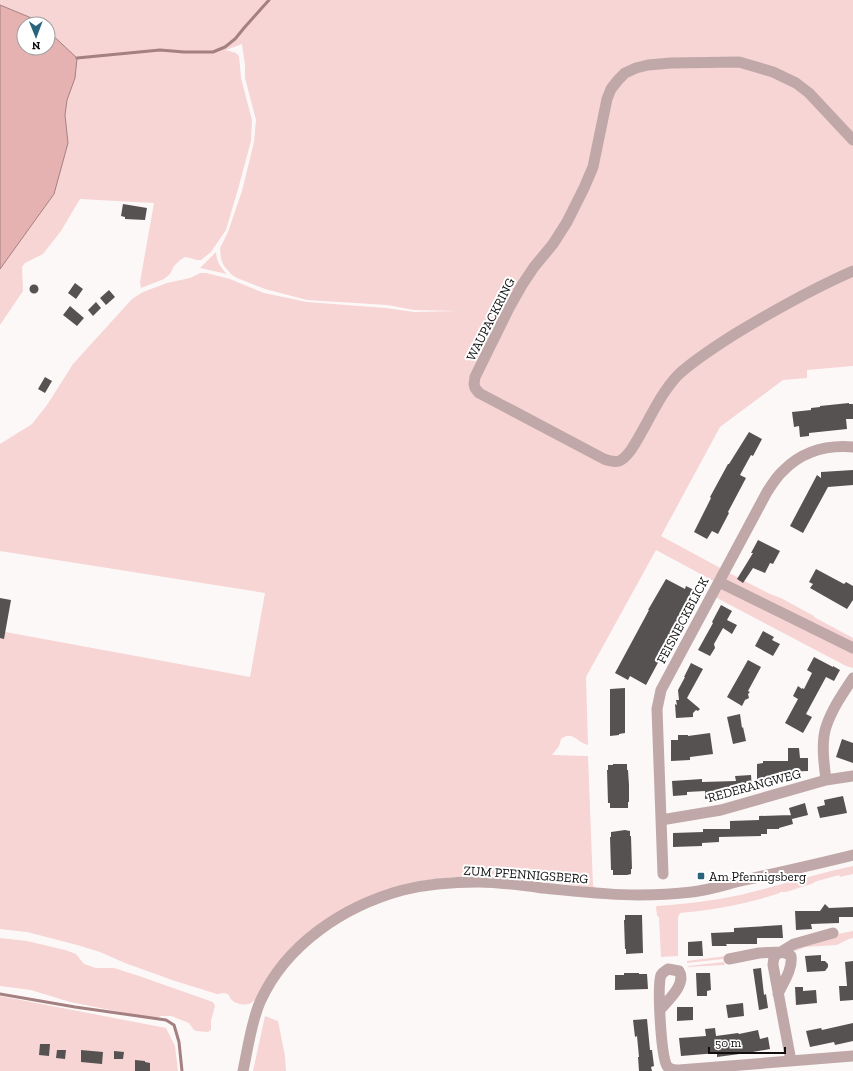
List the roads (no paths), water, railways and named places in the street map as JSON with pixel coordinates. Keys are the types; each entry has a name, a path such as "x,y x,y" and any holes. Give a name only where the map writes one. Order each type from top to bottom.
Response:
{"street":[{"name":"WAUPACKRING","path":"853,140 809,93 796,83 773,72 739,62 648,65 624,73 611,89 607,99 593,168 577,204 568,222 553,244 522,284 475,378 475,388 479,393 604,459 612,462 618,462 631,450 667,388 691,364 769,313 816,287 853,271"},
{"name":"FEISNECKBLICK","path":"663,874 657,709 660,690 767,492 775,480 784,469 807,454 822,448 839,446 853,447"},
{"path":"719,582 853,648"},
{"path":"826,780 823,753 826,728 836,706 853,678"},
{"name":"REDERANGWEG","path":"661,820 721,810 826,780 853,776"},
{"name":"ZUM PFENNIGSBERG","path":"243,1071 250,1032 256,1014 266,990 278,970 291,955 325,926 356,908 379,898 423,886 460,882 516,884 638,896 694,892 853,855"},
{"path":"791,1061 773,960 776,955 794,944 833,933"},
{"path":"729,959 759,952 786,953 790,956 792,962 778,994"},
{"path":"660,1010 679,987 682,968 668,969 661,977 660,1010 664,1057 670,1068 679,1070 853,1056"}],"waterway":[{"path":"77,58 160,50 213,52 225,47 235,39 269,0"},
{"path":"0,994 75,1007 166,1020 174,1025 179,1042 182,1071"}],"place":[{"name":"Am Pfennigsberg","path":"701,876"}]}
